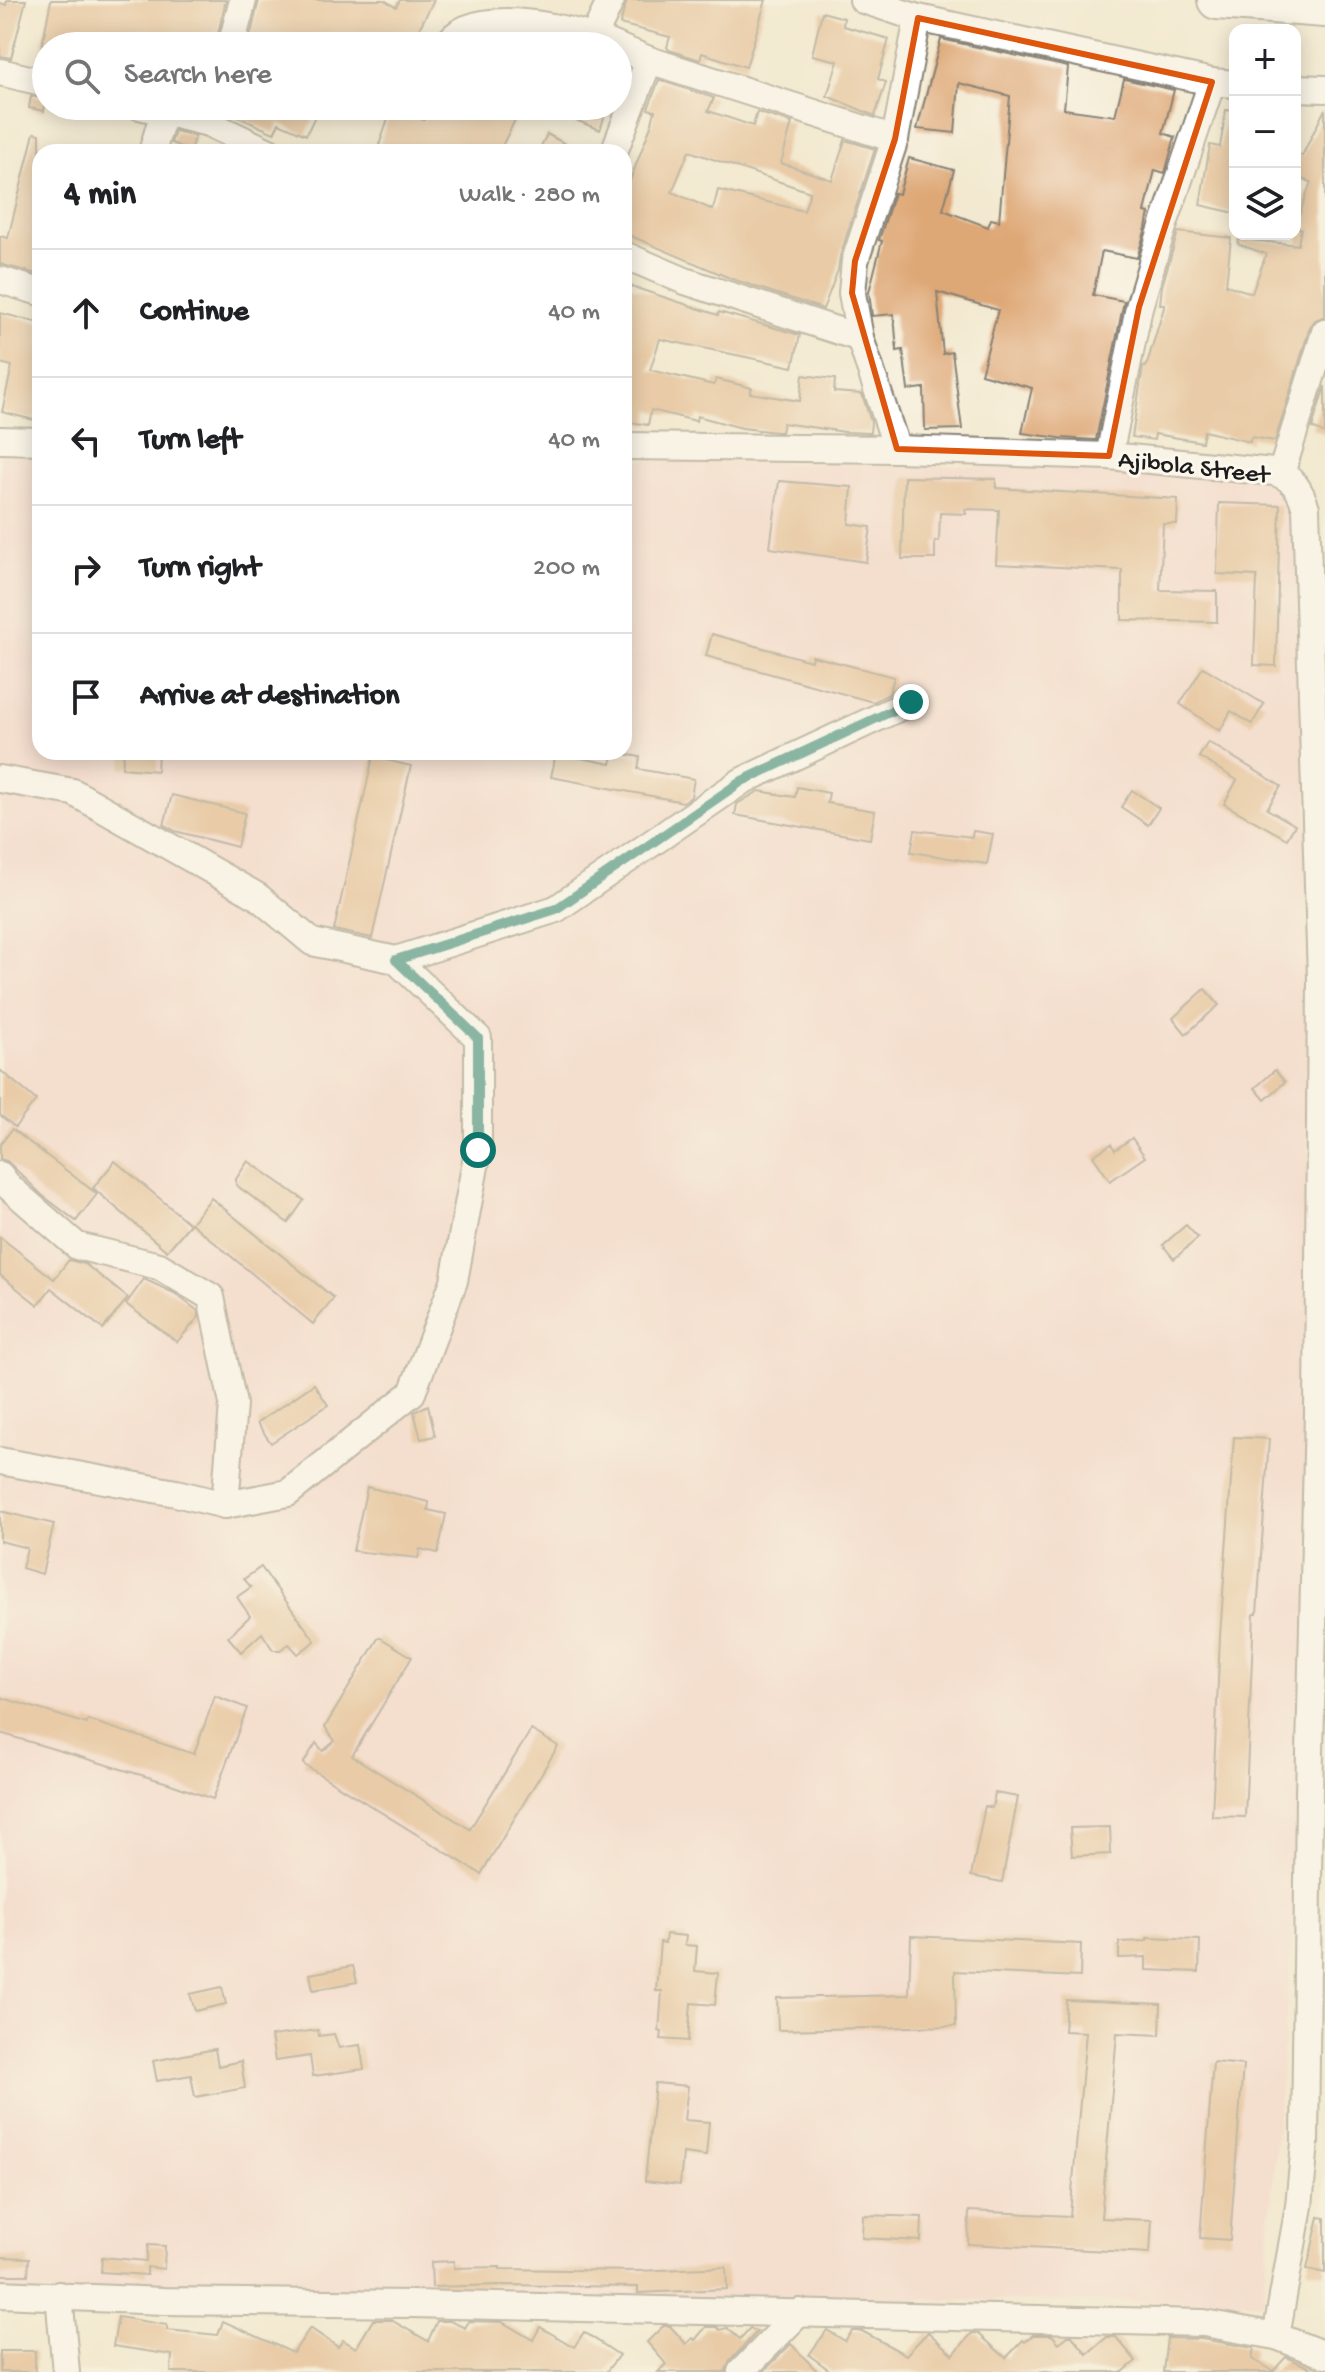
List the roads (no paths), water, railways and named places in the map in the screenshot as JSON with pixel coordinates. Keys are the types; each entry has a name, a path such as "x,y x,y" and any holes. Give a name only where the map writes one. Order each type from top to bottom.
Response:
{"highway":[{"path":"1217,0 1325,8"}],"street":[{"path":"235,32 243,0"},
{"path":"610,32 611,0"},
{"path":"863,0 918,18 1224,83 1160,236 1139,307 1109,456"},
{"path":"897,449 860,338 852,293 855,261 895,139 918,18"},
{"path":"458,32 483,22 527,23 564,32"},
{"path":"632,53 895,139"},
{"path":"632,105 649,60"},
{"path":"0,72 32,80"},
{"path":"1301,88 1325,89"},
{"path":"152,120 152,144"},
{"path":"220,120 257,144"},
{"path":"617,144 626,120"},
{"path":"632,258 685,281 860,338"},
{"path":"0,280 32,290"},
{"path":"1281,474 1325,332"},
{"path":"0,440 32,441"},
{"name":"Ajibola Street","path":"632,446 897,449 1109,456 1281,474 1300,490 1306,508 1320,764 1323,978 1315,2013 1299,2206 1276,2336"},
{"path":"0,779 73,792 257,896 312,942 396,960 556,909 742,781 911,702"},
{"path":"0,1461 225,1505 288,1493 412,1393 454,1281 478,1150 478,1038 396,960"},
{"path":"0,1175 8,1186 77,1246 159,1266 211,1297 233,1404 225,1505"},
{"path":"0,2294 163,2301 1194,2322 1276,2336 1325,2355"},
{"path":"59,2295 66,2372"},
{"path":"741,2372 800,2312"}]}
